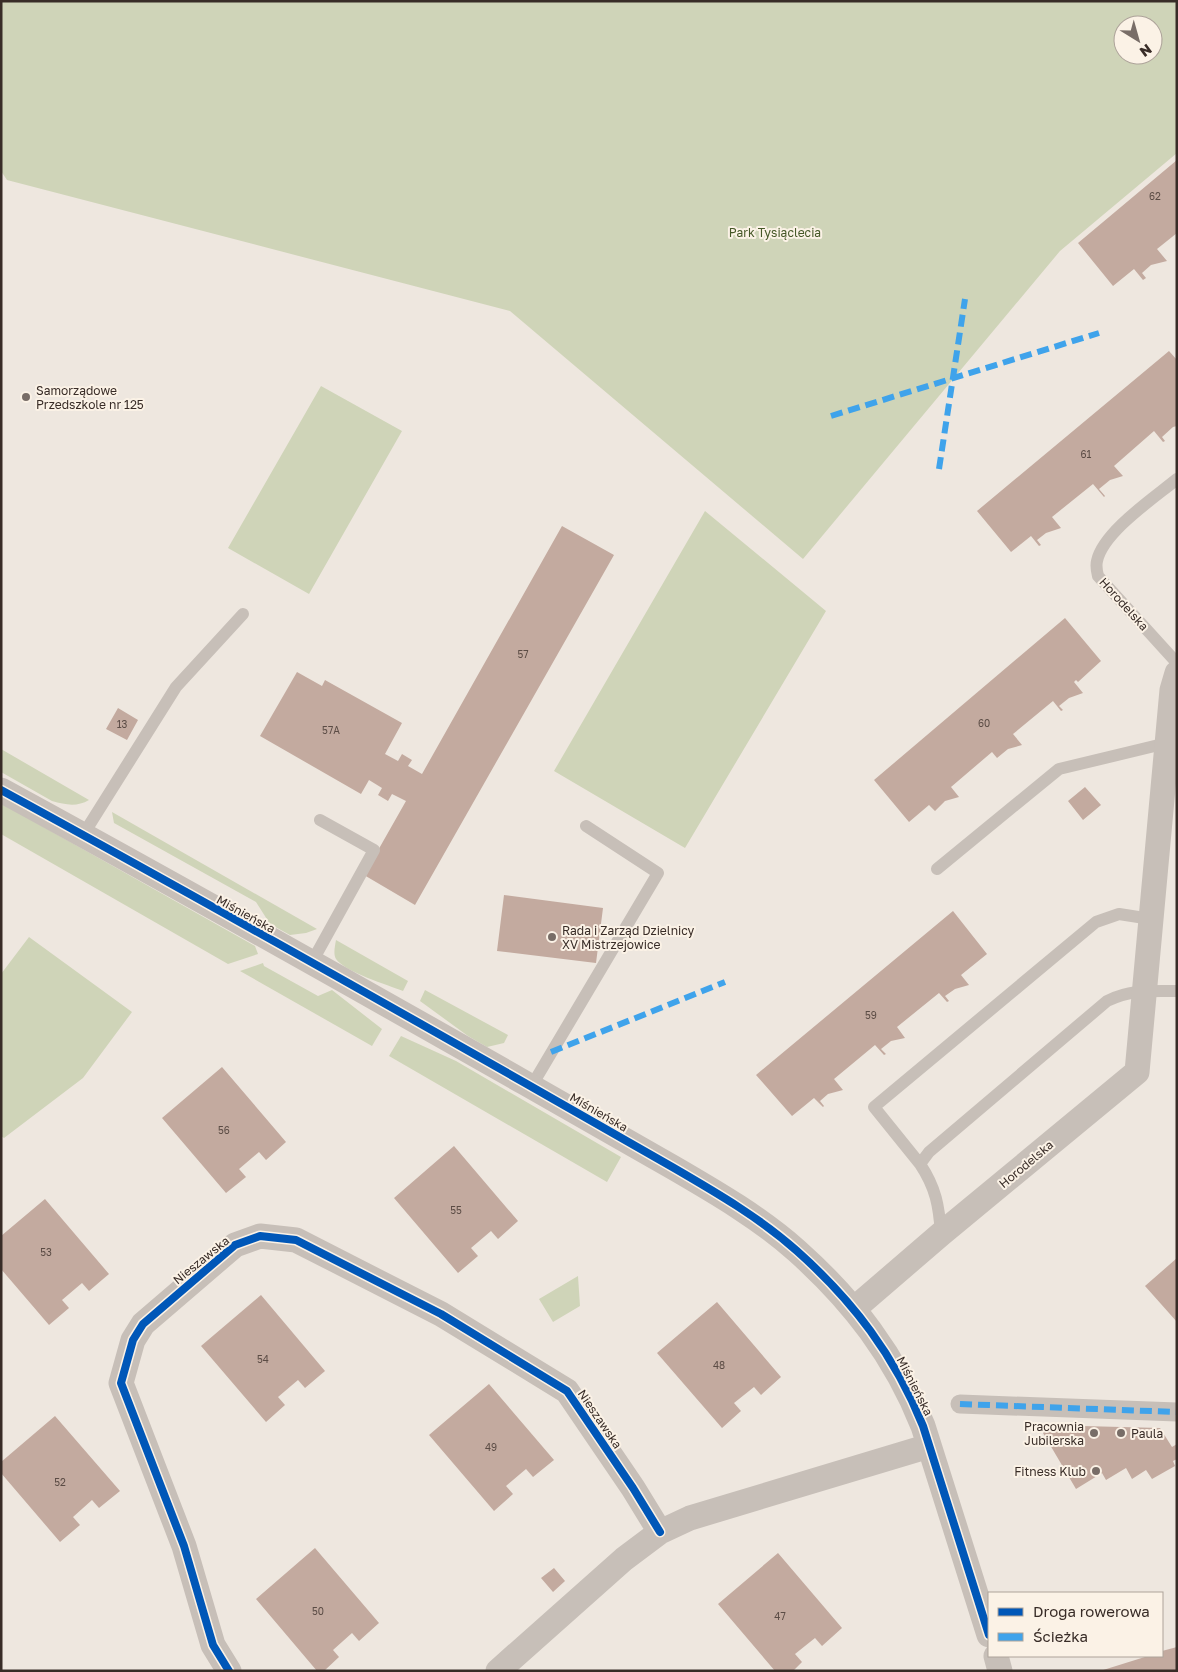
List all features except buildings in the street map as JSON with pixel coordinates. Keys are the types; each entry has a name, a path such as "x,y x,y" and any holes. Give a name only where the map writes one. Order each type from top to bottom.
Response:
{"street":[{"name":"Horodelska","path":"855,1308 941,1234 1137,1072 1172,690 1177,673"},
{"name":"Miśnieńska","path":"1,790 312,962 734,1203 797,1250 855,1308 882,1346 899,1376 914,1406 929,1446 988,1632"},
{"name":"Nieszawska","path":"229,1671 214,1645 184,1546 121,1383 133,1340 143,1324 235,1245 260,1236 296,1240 441,1314 567,1391 634,1488 660,1532"},
{"path":"960,1404 1177,1412"},
{"path":"498,1671 624,1559 660,1532 690,1518 929,1446"},
{"path":"996,1657 1000,1671"}],"lane":[{"name":"Horodelska","path":"1177,479 1117,529 1104,544 1096,562 1098,576 1177,663"},
{"path":"83,835 176,686 243,614"},
{"path":"937,869 1059,769 1167,743"},
{"path":"312,962 374,850 320,820"},
{"path":"531,1086 658,873 586,826"},
{"path":"941,1234 936,1197 929,1178 920,1164 874,1108 1096,922 1119,914 1151,919"},
{"path":"920,1164 940,1141 1107,1001 1124,993 1177,991"}],"green space":[{"name":"Park Tysiąclecia","path":"1,1 1177,1 1177,153 1060,251 803,559 510,311 7,180 1,171"},
{"path":"321,386 402,431 309,594 228,548"},
{"path":"705,511 826,611 685,848 554,771"},
{"path":"1,749 89,800 71,805 52,801 1,772"},
{"path":"1,803 255,946 258,954 228,964 1,834"},
{"path":"112,812 317,929 306,933 290,935 270,924 256,902 114,823"},
{"path":"29,937 132,1012 83,1078 4,1138 1,1136 1,974"},
{"path":"336,940 408,981 403,991 357,973 341,964 335,955"},
{"path":"263,963 264,966 318,996 332,990 382,1029 372,1046 240,971"},
{"path":"425,990 508,1035 504,1043 487,1047 468,1036 420,1001"},
{"path":"401,1036 456,1061 621,1157 607,1182 389,1056"},
{"path":"578,1276 580,1306 553,1322 539,1299"}],"marked path":[{"path":"939,469 965,299"},
{"path":"831,416 1099,333"},
{"path":"551,1052 725,982"},
{"path":"960,1404 1177,1412"}],"cycle path":[{"path":"1,790 329,972 674,1168 753,1217 783,1239 817,1270 854,1310 886,1353 912,1400 923,1426 988,1632"},
{"path":"229,1671 213,1645 184,1546 121,1383 133,1340 143,1324 235,1245 260,1236 296,1240 441,1314 567,1391 633,1488 660,1532"}],"place":[{"name":"Samorządowe Przedszkole nr 125","path":"26,397"},
{"name":"Rada i Zarząd Dzielnicy XV Mistrzejowice","path":"552,937"},
{"name":"Pracownia Jubilerska","path":"1094,1433"},
{"name":"Paula","path":"1121,1433"},
{"name":"Fitness Klub","path":"1096,1471"}]}
